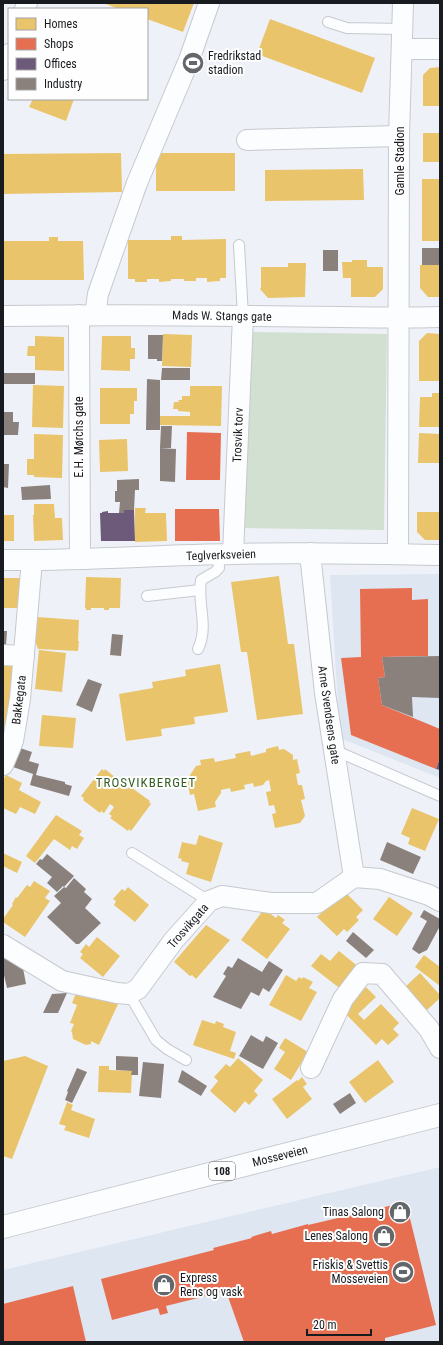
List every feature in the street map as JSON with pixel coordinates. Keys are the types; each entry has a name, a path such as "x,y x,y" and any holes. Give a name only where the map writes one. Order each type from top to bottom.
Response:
{"main road":[{"name":"Mosseveien","path":"3,1227 440,1115"}],"street":[{"name":"E.H. Mørchs gate","path":"80,559 87,315 98,294 137,183 189,60 210,3"},
{"name":"Gamle Stadion","path":"399,319 399,136 403,3"},
{"path":"402,49 440,50"},
{"path":"3,70 8,57"},
{"path":"247,140 399,136"},
{"name":"Mads W. Stangs gate","path":"3,316 243,316 399,319 440,317"},
{"name":"Trosvik torv","path":"225,554 243,316"},
{"path":"398,554 399,319"},
{"name":"Teglverksveien","path":"3,560 310,553 440,555"},
{"name":"Arne Svendsens gate","path":"310,553 325,693 354,877"},
{"name":"Bakkegata","path":"3,765 14,741 20,699 32,560"},
{"path":"3,655 24,656"},
{"path":"354,877 380,879 429,895 440,901"},
{"name":"Trosvikgata","path":"129,994 138,989 174,940 209,901 222,896 271,903 316,903 354,877"},
{"path":"3,945 62,982 129,994"},
{"path":"311,1068 343,999 363,973 382,974 429,1029 440,1048"}],"lane":[{"path":"328,22 347,28 402,29"},
{"path":"239,244 243,316"},
{"path":"198,649 202,641 204,630 200,590 201,580 219,568 225,554"},
{"path":"147,596 200,590"},
{"path":"334,750 440,796"},
{"path":"132,853 209,901"},
{"path":"129,994 156,1040 167,1049 186,1060"}],"shaded area":[{"path":"440,574 440,778 340,738 330,575"},
{"path":"440,1167 440,1342 3,1342 3,1270"}],"green space":[{"path":"248,332 387,334 384,530 245,528"}],"building: Homes":[{"path":"103,3 194,3 183,32 148,19 148,8 116,8"},
{"path":"270,19 375,58 362,93 257,54"},
{"path":"440,67 440,106 423,106 423,75 430,68"},
{"path":"32,100 74,100 66,121 29,107"},
{"path":"423,133 440,133 440,162 423,162"},
{"path":"121,153 122,192 3,194 3,154"},
{"path":"156,153 235,153 235,191 156,191"},
{"path":"363,169 364,200 265,201 265,170"},
{"path":"422,179 440,179 440,241 422,241"},
{"path":"171,236 182,236 182,240 226,239 226,278 220,278 220,281 207,282 207,278 196,278 196,281 171,279 171,281 159,282 159,279 147,279 147,282 135,282 135,279 128,279 128,240 171,240"},
{"path":"49,237 58,237 58,241 83,241 84,280 3,280 3,241 49,241"},
{"path":"352,260 367,260 367,267 383,267 383,289 375,297 351,297 351,278 343,278 342,262 352,262"},
{"path":"288,263 306,263 305,297 268,298 260,289 261,267 288,267"},
{"path":"420,265 440,265 440,297 428,297 420,288"},
{"path":"427,333 440,334 440,381 419,381 419,341"},
{"path":"163,334 192,335 191,367 162,366"},
{"path":"35,336 64,337 64,371 35,370 35,356 27,356 28,346 35,346"},
{"path":"102,336 131,336 131,348 135,348 135,359 130,359 130,371 101,370"},
{"path":"33,385 64,386 63,428 32,427"},
{"path":"190,386 222,386 221,426 160,425 160,416 190,416 190,412 173,409 174,402 179,402 178,400 182,400 182,396 190,396"},
{"path":"100,388 137,388 137,401 134,401 134,414 130,414 130,424 100,424"},
{"path":"432,393 440,393 440,427 419,427 420,397 432,397"},
{"path":"419,433 440,434 440,463 418,463"},
{"path":"34,434 63,435 62,478 34,477 34,475 27,475 27,459 34,459"},
{"path":"127,439 128,471 100,472 99,440"},
{"path":"34,504 54,504 55,518 62,518 63,540 34,541"},
{"path":"135,508 146,508 145,513 166,513 167,541 135,542"},
{"path":"417,512 440,512 440,540 425,540 417,532"},
{"path":"3,515 14,515 14,541 3,541"},
{"path":"279,576 288,644 294,644 303,714 257,720 247,652 241,652 231,582"},
{"path":"86,577 121,578 120,608 109,608 109,610 104,610 104,608 91,608 91,610 86,610"},
{"path":"3,578 23,578 20,608 3,608"},
{"path":"37,617 79,620 78,651 38,649 35,641"},
{"path":"39,650 66,653 62,692 35,689"},
{"path":"3,664 17,665 9,727 3,726"},
{"path":"220,664 228,712 194,717 195,724 161,729 162,736 126,741 119,694 153,688 152,682 186,676 185,670"},
{"path":"42,715 76,718 73,748 39,746"},
{"path":"278,746 279,750 284,749 293,755 293,760 297,759 300,773 296,774 298,785 302,785 305,799 301,800 305,816 300,823 275,828 272,814 276,813 274,805 269,806 266,792 271,791 269,780 263,785 254,787 253,783 244,785 245,789 231,792 230,788 221,790 221,793 215,802 216,807 198,811 194,794 190,795 187,780 191,780 190,775 196,766 201,765 200,760 214,758 215,762 236,758 235,754 250,751 251,756 266,752 266,749"},
{"path":"102,769 104,771 105,769 128,789 129,787 131,789 132,788 150,801 149,802 151,804 131,831 129,829 128,831 110,818 112,816 109,814 114,807 110,804 104,813 101,811 100,813 83,800 84,798 81,796"},
{"path":"6,775 22,783 19,790 41,802 35,814 20,807 16,814 3,808 3,780"},
{"path":"412,808 439,819 425,851 408,844 410,838 401,834"},
{"path":"56,815 82,831 79,835 84,838 77,849 72,846 70,850 54,839 35,863 26,856"},
{"path":"199,835 223,843 211,882 186,874 189,863 181,861 182,859 178,858 182,842 196,845"},
{"path":"3,853 22,862 17,873 3,866"},
{"path":"34,881 50,891 45,898 50,901 25,937 3,922 3,919 13,905 12,904 16,897 17,898 27,885 30,887"},
{"path":"128,887 149,905 135,922 114,905 116,901 113,899 122,889 125,891"},
{"path":"344,891 363,910 356,917 359,920 347,932 344,929 337,936 317,917"},
{"path":"389,897 413,913 397,936 373,919"},
{"path":"264,909 276,918 278,915 285,920 282,923 290,929 267,959 241,940"},
{"path":"206,925 230,940 196,979 192,975 190,976 174,962"},
{"path":"97,937 120,956 103,977 80,958 83,954 80,952 86,944 89,947"},
{"path":"339,951 360,968 342,990 311,966 321,954 330,961"},
{"path":"424,955 440,967 440,986 415,967"},
{"path":"420,973 440,995 440,998 426,1011 405,987"},
{"path":"286,975 296,981 299,977 302,979 303,977 313,982 309,988 317,992 301,1021 269,1005"},
{"path":"366,987 376,997 358,1014 364,1020 381,1004 399,1023 393,1029 399,1035 388,1045 382,1039 376,1045 342,1010"},
{"path":"76,993 119,1002 99,1045 91,1041 91,1044 86,1045 73,1039 71,1031 74,1024 70,1023 77,1005 72,1003"},
{"path":"202,1020 215,1024 216,1021 224,1024 223,1027 236,1032 230,1051 236,1053 234,1059 193,1045"},
{"path":"285,1038 308,1052 291,1080 274,1069 285,1052 279,1048"},
{"path":"25,1056 48,1066 12,1159 3,1156 3,1061"},
{"path":"238,1058 263,1080 254,1091 258,1095 249,1105 245,1101 235,1113 210,1091 218,1081 214,1077 226,1064 230,1067"},
{"path":"378,1060 394,1082 365,1103 349,1082"},
{"path":"99,1066 109,1066 109,1070 132,1071 131,1093 98,1092"},
{"path":"302,1077 307,1084 303,1087 312,1099 287,1119 272,1099"},
{"path":"67,1102 73,1105 71,1110 95,1119 89,1138 64,1130 66,1126 59,1124"}],"building: Shops":[{"path":"187,432 221,433 220,480 186,480"},
{"path":"175,509 219,509 220,541 175,541"},
{"path":"412,588 412,600 428,599 428,656 382,657 385,677 378,678 382,705 440,729 440,758 436,769 351,735 341,658 361,657 360,589"},
{"path":"406,1202 436,1325 385,1338 385,1342 244,1342 226,1291 166,1306 168,1313 160,1315 158,1308 112,1320 101,1279 214,1250 213,1248 252,1238 251,1237 271,1231 272,1234 308,1224"},
{"path":"73,1286 86,1342 3,1342 3,1304"}],"building: Offices":[{"path":"124,510 134,510 135,541 101,541 100,513 108,511 108,513 124,513"},
{"path":"440,758 440,770 436,769"}],"building: Industry":[{"path":"422,248 440,248 440,265 422,265"},
{"path":"323,250 338,250 338,271 323,271"},
{"path":"148,335 163,335 162,361 157,361 157,359 148,359"},
{"path":"162,368 190,368 190,380 161,380"},
{"path":"3,373 35,373 35,384 3,384"},
{"path":"147,379 160,380 160,430 146,430"},
{"path":"3,412 13,412 13,422 19,422 18,435 3,435"},
{"path":"161,426 172,426 171,448 160,448"},
{"path":"160,448 176,449 175,482 160,481"},
{"path":"3,464 9,464 8,488 3,487"},
{"path":"139,479 139,490 135,490 134,510 124,510 124,513 119,513 120,502 115,502 117,480"},
{"path":"50,485 51,499 22,500 21,487"},
{"path":"3,631 7,631 6,646 3,646"},
{"path":"112,634 123,635 121,656 110,655"},
{"path":"440,656 440,698 412,697 413,717 382,705 378,678 385,677 382,657"},
{"path":"88,679 102,684 92,712 76,705"},
{"path":"20,748 32,752 29,761 39,764 36,775 65,782 65,784 72,786 69,796 30,785 33,774 13,767"},
{"path":"387,842 421,857 413,874 380,860"},
{"path":"47,854 74,876 57,892 47,883 52,877 36,864"},
{"path":"74,878 86,889 84,892 92,899 85,908 101,923 79,944 76,944 47,917 61,903 54,896 64,887 66,888"},
{"path":"424,910 440,919 440,926 427,950 419,954 412,949 427,921 420,917"},
{"path":"353,932 374,950 366,958 346,941"},
{"path":"3,953 23,968 26,984 7,988 3,971"},
{"path":"238,958 262,972 269,961 283,970 269,992 263,988 259,996 251,992 241,1009 213,997 226,976 223,974 228,966 232,968"},
{"path":"67,993 58,1013 43,1013 52,994"},
{"path":"251,1035 263,1042 266,1036 278,1043 263,1069 239,1056"},
{"path":"116,1056 138,1057 138,1075 131,1075 132,1071 116,1070"},
{"path":"143,1062 164,1064 161,1098 139,1096"},
{"path":"77,1068 87,1072 72,1103 65,1100 67,1091"},
{"path":"182,1070 207,1086 201,1096 178,1082"},
{"path":"350,1093 356,1103 340,1114 333,1104"}],"place":[{"name":"Fredrikstad stadion","path":"193,63"},
{"name":"Tinas Salong","path":"400,1212"},
{"name":"Lenes Salong","path":"384,1236"},
{"name":"Friskis & Svettis Mosseveien","path":"403,1272"},
{"name":"Express Rens og vask","path":"164,1285"}],"district":[{"name":"TROSVIKBERGET","path":"146,782"}]}
